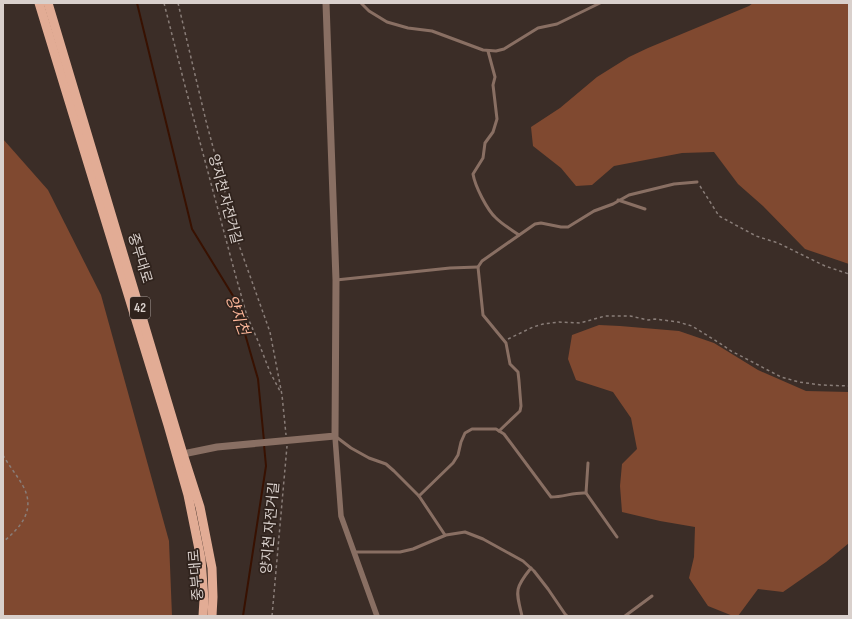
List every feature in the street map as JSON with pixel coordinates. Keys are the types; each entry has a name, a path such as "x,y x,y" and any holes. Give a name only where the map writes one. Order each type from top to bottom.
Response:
{"main road":[{"name":"중부대로","path":"39,3 168,425 200,506 212,568 212,616"},
{"name":"중부대로","path":"48,3 180,455 201,559 204,616"}],"street":[{"path":"326,3 336,280 335,436 341,516 376,616"},
{"path":"180,455 217,447 335,436"}],"lane":[{"path":"361,3 369,11 387,22 408,28 432,31 483,50 496,51 504,49 538,28 557,24 600,3"},
{"path":"488,50 495,77 493,86 497,119 493,132 485,143 483,158 473,174 474,182 487,206 496,218 519,235"},
{"path":"499,431 520,411 521,406 518,372 510,364 506,343 483,315 478,267 482,261 535,224 540,223 561,227 568,226 594,211 613,204 629,195 674,184 698,182"},
{"path":"618,200 645,209"},
{"path":"336,280 450,268 478,267"},
{"path":"419,496 453,463 458,455 461,442 466,433 472,429 496,429 504,434 551,497 560,497 579,492 586,493"},
{"path":"335,436 351,448 369,458 386,464 394,471 419,496 445,535"},
{"path":"588,463 586,493 617,537"},
{"path":"354,552 400,552 413,550 445,535 465,532 483,539 523,561 531,568 548,589 564,614 567,616"},
{"path":"522,616 517,594 518,586 531,568"},
{"path":"625,616 652,596"}],"path":[{"name":"양지천 자전거길","path":"164,3 247,316 270,372 282,395"},
{"name":"양지천 자전거길","path":"178,3 206,122 240,248 270,332 282,395 284,441 272,616"},
{"path":"698,182 719,216 756,236 778,244 825,266 849,274"},
{"path":"504,341 533,327 543,324 559,322 580,324 605,316 630,316 648,320 655,319 678,322 692,326 738,355 782,377 799,382 821,385 849,386"},
{"path":"3,455 25,489 28,507 21,524 15,532 3,542"}],"shaded area":[{"path":"753,3 849,3 849,264 805,249 763,206 738,184 714,152 682,153 614,166 592,185 576,186 561,168 533,146 531,127 560,108 597,77 629,57"},
{"path":"3,139 48,190 101,295 169,541 172,616 3,616"},
{"path":"599,325 679,331 714,343 758,370 806,391 849,392 849,543 826,562 783,592 758,589 738,616 733,616 708,606 689,578 694,557 695,527 622,512 620,486 622,464 637,449 631,418 613,392 576,380 568,359 572,335"}],"waterway":[{"name":"양지천","path":"137,3 192,229 235,299 258,379 264,441"},
{"name":"양지천","path":"243,616 266,466 264,445"}]}
